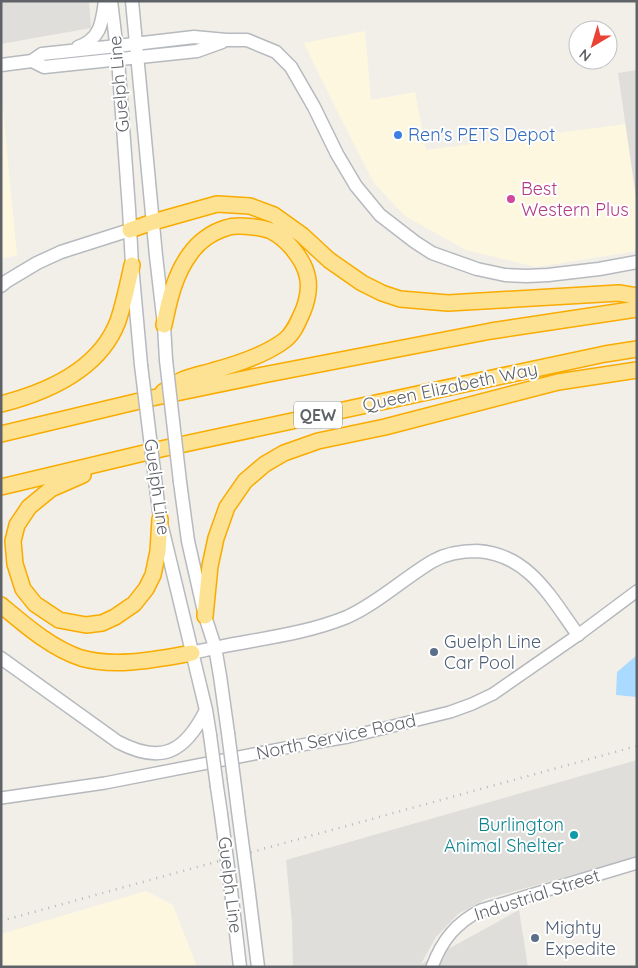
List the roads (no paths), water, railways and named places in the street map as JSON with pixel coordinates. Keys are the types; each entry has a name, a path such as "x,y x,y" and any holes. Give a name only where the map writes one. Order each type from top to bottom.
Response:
{"highway":[{"path":"130,230 217,204 250,206 274,215 302,235 329,260 362,283 400,299 448,303 619,293 637,296"},
{"path":"152,398 182,380 223,368 269,350 286,340 296,327 305,306 309,286 307,271 299,256 287,242 272,231 252,226 227,227 204,239 190,253 175,281 164,325"},
{"path":"1,404 45,390 77,372 99,354 118,320 132,265"},
{"path":"1,434 152,398 263,375 482,333 637,309"},
{"name":"Queen Elizabeth Way","path":"1,487 161,449 605,354 637,349"},
{"path":"205,616 210,566 216,538 226,507 245,481 265,464 284,453 318,441 385,427 558,382 637,370"},
{"path":"160,519 158,551 153,575 146,589 134,604 115,617 102,623 86,625 59,620 35,604 23,588 15,564 14,541 18,525 29,507 51,489 76,478 161,449"},
{"path":"1,605 42,638 81,658 101,662 126,662 153,660 192,653"}],"main road":[{"path":"66,51 84,45 96,35 102,22 105,1"},
{"name":"Guelph Line","path":"111,1 117,52 141,364 160,519 206,710 240,967"},
{"name":"Guelph Line","path":"132,1 166,360 180,482 188,541 221,677 258,967"},
{"path":"32,61 44,67 117,52 137,50 194,37 247,40 276,52 291,67 356,186 380,215 415,242 432,252 477,269 505,275 548,275 637,262"},
{"path":"1,66 32,61 42,54 66,51 117,52"},
{"path":"1,286 37,263 61,252 130,230"},
{"path":"192,653 308,630 348,616 371,604 435,560 463,551 486,552 502,556 516,563 532,575 578,635"},
{"path":"1,658 118,742 131,749 155,754 166,753 178,748 198,726 206,710"}],"street":[{"name":"North Service Road","path":"1,798 105,783 348,736 450,712 493,694 637,591"},
{"name":"Industrial Street","path":"432,967 445,940 468,917 481,910 637,863"}],"water":[{"path":"637,655 637,697 616,695 617,672"}],"railway":[{"path":"1,921 637,746"}],"place":[{"name":"Ren's PETS Depot","path":"398,135"},
{"name":"Best Western Plus","path":"511,199"},
{"name":"Guelph Line Car Pool","path":"434,652"},
{"name":"Burlington Animal Shelter","path":"574,835"},
{"name":"Mighty Expedite","path":"535,938"}]}
